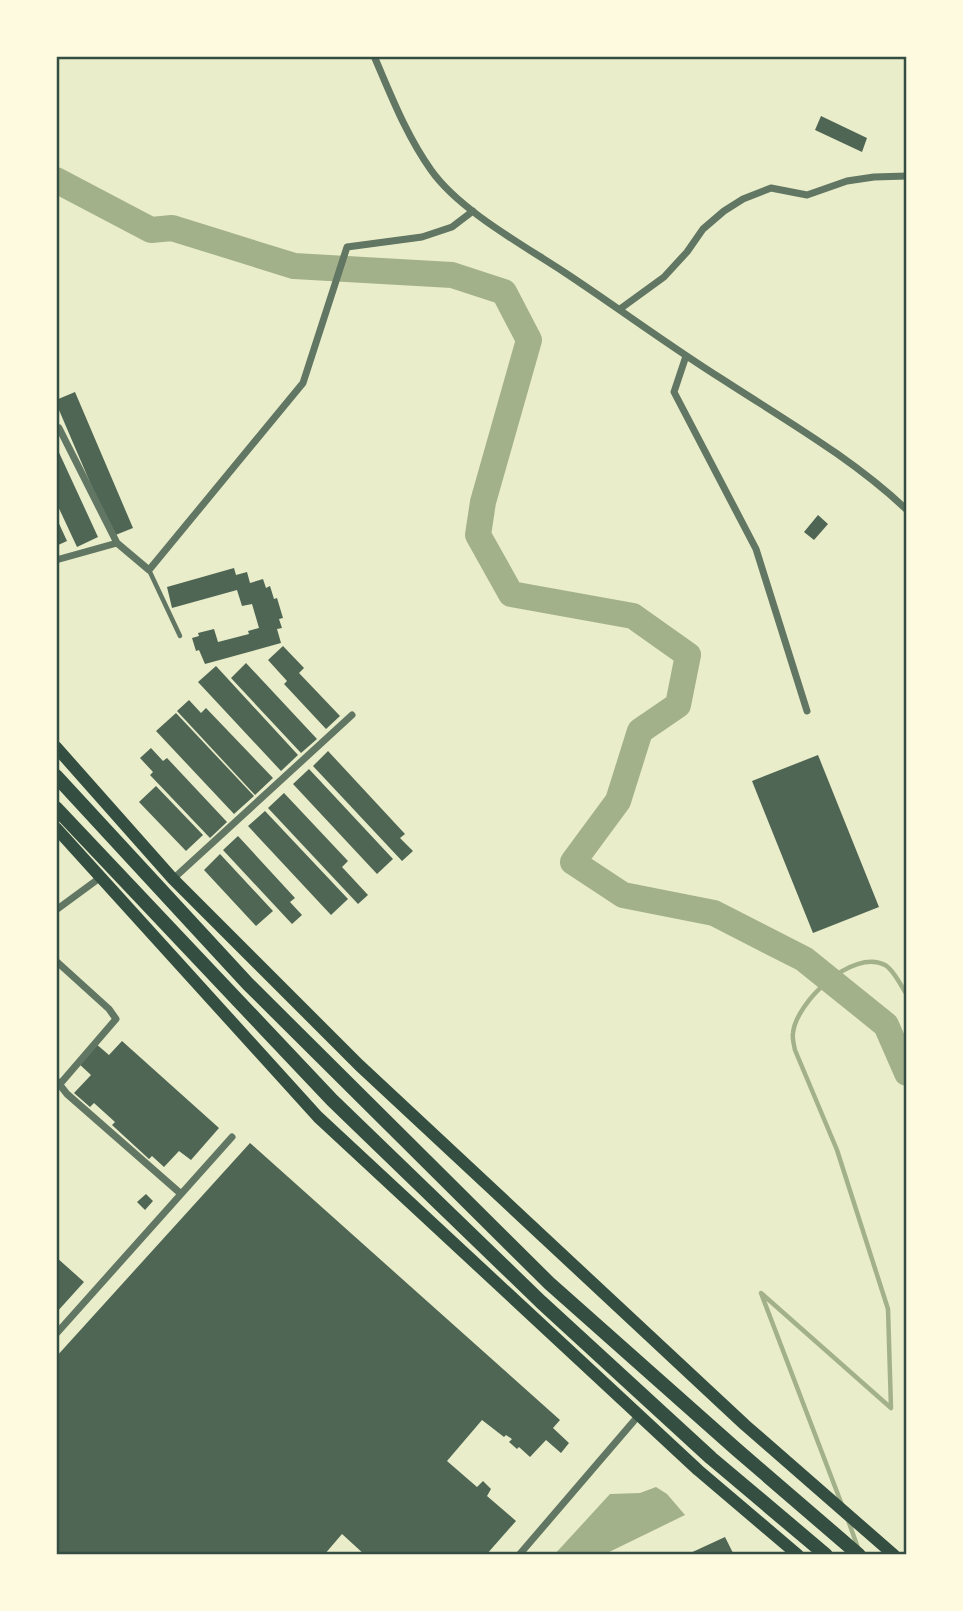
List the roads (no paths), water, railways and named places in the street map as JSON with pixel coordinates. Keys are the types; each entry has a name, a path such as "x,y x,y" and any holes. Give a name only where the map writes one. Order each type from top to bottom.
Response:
{"highway":[{"path":"56,776 248,984 540,1274 859,1555"},
{"path":"56,808 332,1100 551,1311 711,1458 826,1555"}],"main road":[{"path":"56,747 173,879 359,1065 745,1425 894,1555"},
{"path":"56,828 318,1117 698,1470 798,1555"}],"street":[{"path":"374,56 405,126 432,171 473,211 686,356 830,449 886,490 907,510"},
{"path":"620,309 664,277 703,229 724,211 744,199 771,188 807,195 847,181 907,176"},
{"path":"59,428 117,543 149,570 303,383 347,247 422,237 452,227 473,211"},
{"path":"686,356 674,392 756,549 807,712"},
{"path":"56,560 117,543"},
{"path":"173,879 352,715"},
{"path":"56,910 101,877"},
{"path":"56,961 109,1009 116,1019 58,1082 67,1094 180,1193"},
{"path":"56,1334 232,1137"},
{"path":"519,1555 639,1415"}],"lane":[{"path":"149,570 180,636"}],"waterway":[{"path":"56,180 151,230 172,228 294,266 452,275 504,292 529,340 483,502 478,535 511,594 633,616 688,655 678,705 640,731 618,801 573,862 623,895 714,913 804,959 886,1025 907,1073"},
{"path":"842,1505 761,1293 891,1408 888,1309 837,1150 795,1050 793,1033 804,1007 815,993 828,981 858,964 872,962 885,965 907,995"},
{"path":"848,1520 858,1548"}]}
